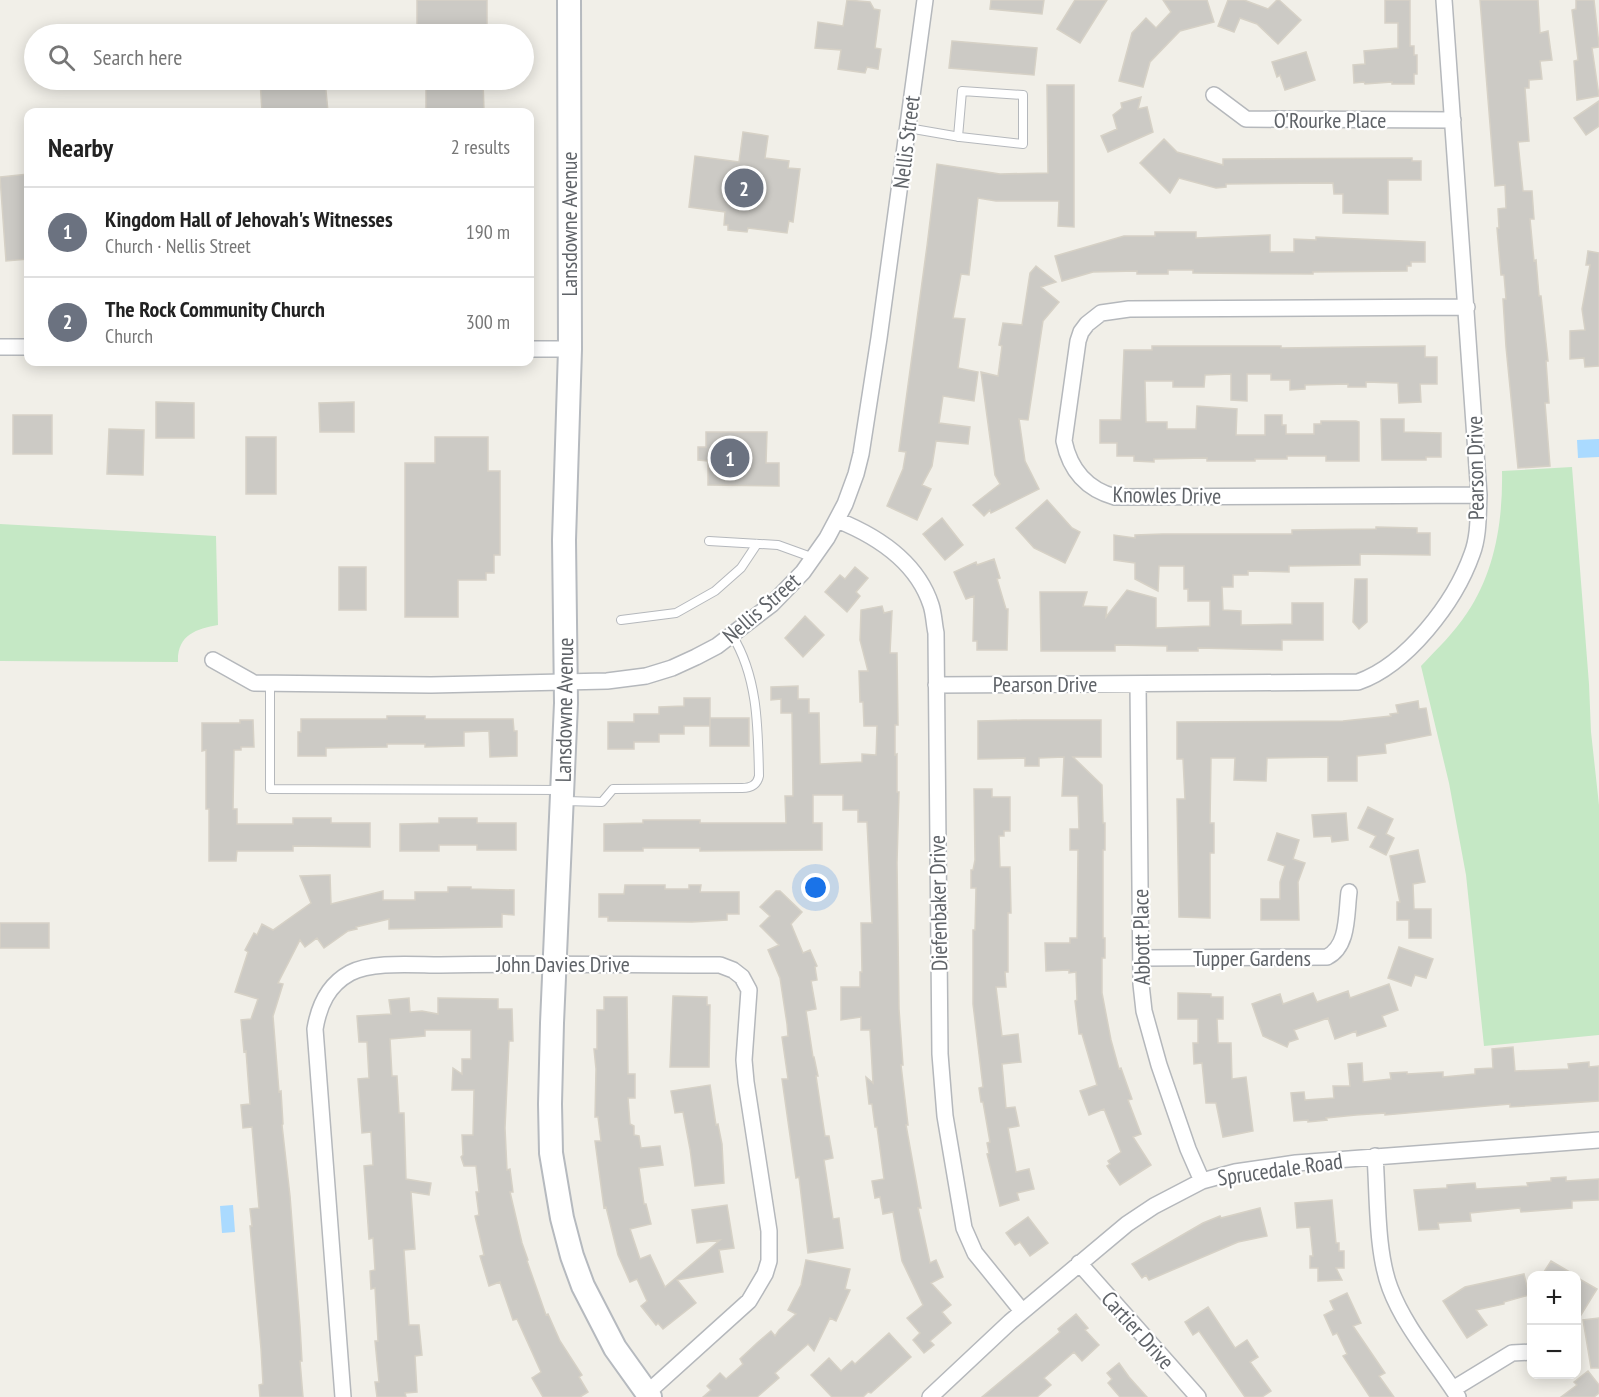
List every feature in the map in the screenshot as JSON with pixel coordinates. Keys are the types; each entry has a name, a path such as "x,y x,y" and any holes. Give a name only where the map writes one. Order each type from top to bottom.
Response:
{"main road":[{"name":"Lansdowne Avenue","path":"568,0 570,349 564,540 563,795 550,1104 551,1153 558,1200 568,1243 589,1299 615,1348 649,1395"}],"street":[{"name":"Nellis Street","path":"213,660 254,683 270,684 431,685 607,681 646,676 696,657 732,635 772,604 814,558 837,520 850,492 861,456 925,0"},
{"name":"Pearson Drive","path":"936,685 1345,684 1358,682 1380,673 1394,663 1423,634 1452,597 1472,555 1477,528 1479,495 1444,0"},
{"name":"O'Rourke Place","path":"1214,95 1246,119 1454,120"},
{"name":"Knowles Drive","path":"1467,307 1129,309 1101,313 1087,324 1078,341 1064,441 1066,452 1075,471 1083,481 1103,494 1115,497 1479,495"},
{"path":"0,347 24,347"},
{"path":"534,349 570,349"},
{"name":"Diefenbaker Drive","path":"837,520 866,532 894,551 921,586 931,606 934,619 936,685 940,1057 945,1116 964,1227 975,1253 1022,1311"},
{"name":"Abbott Place","path":"1138,684 1142,991 1149,1032 1166,1089 1202,1181"},
{"name":"Tupper Gardens","path":"1141,958 1327,957 1333,954 1342,941 1349,892"},
{"name":"John Davies Drive","path":"342,1397 315,1029 320,1007 334,984 361,968 379,966 720,965 733,970 742,977 749,990 745,1074 769,1231 769,1261 765,1274 749,1301 649,1395"},
{"name":"Sprucedale Road","path":"930,1397 1022,1311 1127,1224 1154,1206 1202,1181 1266,1167 1375,1156 1599,1140"},
{"path":"1375,1156 1383,1258 1390,1288 1417,1338 1455,1393 1512,1353 1527,1352"},
{"name":"Cartier Drive","path":"1079,1263 1198,1397"}],"lane":[{"path":"908,128 958,137 1023,144 1023,95 962,91 958,137"},
{"path":"709,541 778,545 814,558"},
{"path":"621,620 676,613 715,591 741,568 757,544"},
{"path":"270,684 270,789 563,795 602,802 613,789 748,788 757,783 759,776 758,719 742,651 732,635"}],"green space":[{"path":"1572,467 1591,732 1599,805 1599,1035 1484,1046 1466,875 1449,783 1421,666 1445,641 1477,597 1491,563 1499,527 1502,471"},
{"path":"0,524 216,536 218,625 195,631 184,639 178,662 0,661"}],"water":[{"path":"1599,439 1599,457 1578,458 1577,440"},
{"path":"233,1205 235,1232 222,1233 220,1206"}],"building":[{"path":"417,0 487,0 487,24 417,24"},
{"path":"847,0 870,2 874,9 880,10 875,48 881,49 878,69 867,67 865,73 838,69 841,50 815,48 818,22 843,26"},
{"path":"991,0 1044,0 1042,14 990,9"},
{"path":"1075,0 1107,0 1080,43 1057,29"},
{"path":"1163,0 1207,0 1214,22 1180,31 1150,62 1143,87 1119,81 1132,33 1146,18 1156,28 1171,12"},
{"path":"1228,0 1244,0 1268,9 1279,0 1301,20 1278,44 1257,24 1240,18 1234,32 1218,26"},
{"path":"1385,0 1410,0 1410,46 1414,46 1414,55 1417,55 1417,74 1414,74 1414,84 1354,83 1353,65 1365,64 1364,51 1398,48 1398,23 1385,23"},
{"path":"1480,0 1538,0 1540,33 1548,31 1552,60 1540,61 1542,79 1529,80 1529,88 1525,88 1529,141 1518,142 1523,191 1532,191 1534,219 1530,219 1548,361 1546,361 1549,403 1545,403 1550,466 1518,468 1506,347 1504,275 1501,275 1497,228 1499,228 1498,209 1506,208 1505,185 1495,186"},
{"path":"1576,0 1594,0 1599,45 1599,47 1592,48 1599,96 1577,100 1574,61 1578,60 1572,10 1576,9"},
{"path":"952,41 1037,48 1034,75 949,68"},
{"path":"1306,52 1315,80 1285,90 1272,62"},
{"path":"1047,85 1074,85 1074,227 1058,226 1059,201 996,201 978,198 969,275 961,274 953,318 965,319 958,368 978,372 974,401 943,396 939,423 970,427 968,444 936,441 932,466 922,485 931,489 917,520 887,506 903,469 906,452 899,451 937,164 1000,174 1048,173"},
{"path":"261,90 326,90 328,108 262,108"},
{"path":"426,90 483,90 484,108 426,108"},
{"path":"1141,97 1138,109 1147,107 1153,132 1108,152 1101,136 1117,129 1113,115 1122,108 1121,103"},
{"path":"1599,101 1599,126 1586,135 1574,118"},
{"path":"743,132 768,136 765,158 789,161 788,168 800,169 793,222 789,221 787,233 748,228 747,232 728,230 728,225 724,225 725,212 689,207 695,156 739,162"},
{"path":"1164,139 1177,152 1223,165 1223,159 1412,158 1412,161 1421,161 1421,180 1388,180 1388,214 1343,213 1343,194 1334,194 1333,183 1226,184 1226,187 1216,188 1179,178 1170,193 1140,163"},
{"path":"24,174 24,259 6,261 0,177"},
{"path":"1155,232 1196,232 1196,238 1270,235 1270,252 1294,252 1294,239 1316,240 1316,237 1425,242 1425,262 1411,262 1411,266 1407,266 1407,271 1313,272 1313,274 1193,273 1193,270 1168,270 1168,274 1137,274 1137,271 1093,272 1062,281 1055,256 1124,236 1155,236"},
{"path":"1588,251 1599,253 1599,366 1585,367 1584,358 1570,359 1570,331 1585,330 1582,309 1590,265 1586,265"},
{"path":"1036,266 1056,282 1041,287 1059,302 1043,321 1028,420 1019,419 1025,461 1039,489 991,513 990,510 984,516 973,505 1000,484 995,475 981,372 998,376 1002,346 999,345 1003,323 1022,325 1030,273"},
{"path":"1152,346 1281,346 1281,348 1425,346 1425,357 1437,357 1437,384 1420,384 1421,402 1399,403 1398,383 1366,382 1366,387 1348,387 1348,384 1305,385 1305,389 1290,390 1290,380 1271,380 1271,374 1247,374 1247,401 1231,400 1231,374 1205,375 1204,387 1173,387 1173,381 1145,381 1146,422 1167,422 1167,429 1196,429 1197,406 1237,409 1236,435 1265,435 1265,415 1282,415 1282,425 1286,425 1286,434 1314,434 1314,424 1321,424 1321,421 1356,421 1359,422 1359,461 1326,461 1326,456 1287,456 1287,459 1255,459 1255,461 1207,461 1207,458 1154,459 1154,462 1134,461 1134,456 1117,456 1117,443 1100,443 1100,420 1121,420 1124,350 1152,350"},
{"path":"156,402 194,403 194,438 156,438"},
{"path":"354,402 354,432 320,432 319,403"},
{"path":"13,415 52,415 52,454 13,454"},
{"path":"1381,419 1404,419 1404,432 1441,433 1441,457 1426,457 1426,460 1382,460"},
{"path":"109,429 144,430 143,475 107,474"},
{"path":"706,432 767,432 766,463 779,463 779,486 708,485 708,461 698,460 698,447 706,447"},
{"path":"246,437 276,437 276,494 246,494"},
{"path":"435,437 488,437 488,471 500,471 500,555 494,555 494,573 486,573 486,580 458,580 458,617 405,617 405,463 435,463"},
{"path":"1047,500 1072,528 1080,532 1065,563 1034,548 1016,528"},
{"path":"942,518 963,545 945,560 923,534"},
{"path":"1376,527 1417,528 1417,533 1430,533 1430,555 1360,554 1360,565 1289,566 1289,572 1248,571 1248,575 1233,575 1233,587 1222,587 1223,610 1241,611 1241,625 1292,624 1292,603 1323,603 1323,640 1282,640 1282,650 1198,648 1198,651 1167,651 1167,646 1115,645 1115,651 1041,651 1040,592 1087,592 1083,606 1107,607 1106,617 1127,590 1156,598 1156,628 1210,626 1210,601 1188,601 1188,589 1184,589 1184,566 1159,566 1158,591 1135,579 1135,563 1114,560 1114,535 1135,538 1135,535 1163,534 1292,534 1292,530 1376,529"},
{"path":"994,559 1000,578 997,579 1006,609 1008,609 1007,650 977,650 977,641 973,641 974,596 966,599 954,572 976,562 977,565"},
{"path":"339,567 366,567 366,610 339,610"},
{"path":"855,567 868,578 856,592 860,596 847,612 825,592 840,575 845,579"},
{"path":"1355,579 1367,579 1367,622 1359,629 1353,622"},
{"path":"882,606 884,613 892,611 890,653 897,653 898,725 895,725 895,755 897,754 897,792 899,792 897,863 899,1009 903,1065 901,1065 908,1125 906,1125 921,1208 918,1208 930,1263 936,1260 943,1277 931,1283 951,1305 942,1312 951,1323 930,1341 934,1345 924,1353 913,1340 920,1333 907,1318 923,1305 902,1261 893,1212 883,1214 880,1197 875,1198 872,1181 884,1179 877,1127 875,1127 872,1104 869,1104 866,1077 873,1083 870,1030 861,1030 861,1017 841,1020 841,987 860,987 861,923 872,923 867,822 858,822 858,810 843,810 843,795 813,795 813,823 822,823 822,850 700,851 700,848 643,848 643,851 604,851 604,824 643,823 643,820 700,820 700,823 786,823 785,796 793,796 792,713 781,713 781,699 771,700 771,687 798,686 798,699 809,699 809,713 819,713 820,764 862,762 862,754 876,755 877,726 864,726 863,702 860,702 859,671 868,671 860,640 861,610"},
{"path":"805,616 824,635 803,657 785,638"},
{"path":"684,698 710,698 710,726 684,726 684,734 659,734 659,742 634,742 634,749 608,749 608,722 634,722 634,714 659,714 659,707 684,706"},
{"path":"1418,701 1419,709 1426,708 1431,735 1385,744 1386,753 1357,756 1357,781 1328,781 1328,757 1267,758 1266,781 1234,780 1235,758 1211,758 1210,823 1214,823 1214,853 1210,853 1210,918 1179,917 1177,799 1185,799 1183,759 1177,759 1177,722 1343,721 1391,716 1390,714 1398,713 1396,705"},
{"path":"387,716 425,716 425,719 513,719 514,731 517,731 517,756 490,757 489,731 464,732 464,746 425,747 425,744 387,744 387,747 326,748 326,756 298,756 298,732 301,732 301,719 387,719"},
{"path":"710,718 749,718 749,746 710,746"},
{"path":"240,720 253,720 254,747 241,747 241,750 234,750 233,809 237,809 237,824 293,824 293,818 331,818 331,823 370,823 370,847 293,846 293,851 237,851 236,861 209,861 209,809 206,809 206,750 202,751 202,723 240,723"},
{"path":"1101,720 1101,757 1073,757 1102,785 1103,823 1105,823 1103,938 1105,938 1105,958 1102,958 1102,993 1119,1069 1121,1068 1132,1099 1128,1100 1141,1134 1133,1137 1151,1165 1120,1185 1107,1166 1110,1164 1108,1161 1121,1152 1104,1109 1089,1115 1080,1091 1097,1085 1082,1034 1079,1034 1075,1001 1077,1000 1076,972 1046,971 1045,943 1070,943 1070,938 1077,938 1078,850 1070,850 1070,829 1079,829 1078,796 1062,796 1064,757 1039,758 1039,766 1025,766 1025,758 978,759 978,721"},
{"path":"974,789 992,789 992,797 1010,797 1010,831 1004,831 1004,836 999,836 1000,867 1010,867 1011,913 1008,913 1008,972 1005,972 1006,987 996,987 1002,1036 1018,1034 1021,1062 1002,1064 1006,1108 1015,1107 1019,1126 1008,1128 1016,1172 1029,1169 1034,1189 1017,1193 1019,1200 1000,1206 987,1154 989,1153 987,1143 990,1142 979,1088 983,1087 973,1004 973,930 975,930 976,888 971,888 971,870 973,870 975,860"},
{"path":"1368,807 1393,819 1386,834 1394,838 1386,855 1370,847 1376,836 1358,828"},
{"path":"1346,813 1348,840 1332,842 1331,836 1314,837 1312,815"},
{"path":"439,818 477,818 477,823 516,823 516,850 477,850 477,845 439,845 439,851 400,851 400,824 439,823"},
{"path":"1277,833 1299,840 1293,859 1305,863 1298,882 1299,920 1261,920 1261,899 1280,899 1280,882 1285,866 1268,860"},
{"path":"1418,850 1425,882 1413,884 1414,909 1431,909 1431,938 1409,938 1409,920 1397,920 1397,902 1400,902 1390,856"},
{"path":"330,875 331,904 383,891 383,900 415,900 415,892 448,892 448,887 471,887 471,889 514,890 514,915 502,914 502,927 389,929 389,919 356,927 357,929 348,931 324,948 317,938 305,947 300,940 278,983 283,984 273,1016 290,1196 303,1397 260,1397 259,1385 263,1384 261,1349 250,1226 252,1226 250,1209 259,1208 252,1127 243,1128 241,1105 250,1104 241,1020 251,1019 258,999 235,992 248,952 245,950 254,933 257,935 262,924 273,930 311,903 300,876"},
{"path":"625,885 665,885 665,889 689,889 689,885 701,885 700,892 739,892 739,914 727,914 727,920 692,922 608,921 608,917 599,917 599,894 624,894"},
{"path":"776,891 780,891 802,912 791,924 803,953 810,950 817,966 815,967 817,980 811,981 816,1009 806,1011 818,1076 816,1076 825,1136 829,1136 833,1158 824,1160 833,1219 839,1218 843,1248 808,1253 799,1177 796,1178 782,1079 788,1079 782,1037 788,1036 787,1024 780,978 768,950 779,945 760,926 770,916 760,907"},
{"path":"0,923 49,923 49,948 0,948"},
{"path":"1399,947 1433,959 1426,978 1415,975 1411,986 1388,978"},
{"path":"1389,984 1398,1010 1382,1016 1386,1026 1357,1036 1356,1031 1335,1039 1328,1018 1294,1030 1298,1039 1289,1042 1287,1047 1263,1036 1252,1004 1280,994 1283,1004 1313,993 1317,1002 1348,991 1350,998"},
{"path":"1178,993 1211,994 1211,997 1223,997 1223,1019 1217,1019 1218,1043 1231,1043 1232,1079 1246,1077 1253,1131 1223,1137 1216,1103 1206,1103 1202,1063 1194,1064 1193,1043 1198,1043 1198,1019 1178,1019"},
{"path":"673,996 707,997 707,1005 710,1005 709,1067 670,1067"},
{"path":"604,997 627,997 628,1074 635,1074 635,1098 628,1098 630,1124 634,1126 634,1135 639,1136 641,1148 660,1146 663,1165 639,1168 644,1204 646,1204 651,1224 630,1229 640,1259 650,1255 665,1287 720,1240 697,1243 692,1210 727,1205 734,1248 719,1250 723,1272 677,1280 696,1303 663,1329 658,1323 656,1325 641,1306 647,1301 637,1279 630,1282 618,1255 606,1207 604,1208 595,1141 601,1141 598,1117 595,1117 594,1049 597,1049 597,1010 604,1010"},
{"path":"409,998 410,1012 422,1011 438,1014 438,998 498,999 498,1009 512,1009 513,1041 509,1041 505,1128 507,1170 510,1169 513,1192 510,1192 527,1261 546,1315 548,1314 560,1341 582,1375 579,1377 588,1392 580,1397 543,1397 532,1378 541,1372 517,1319 513,1320 500,1282 489,1286 480,1256 484,1255 475,1216 479,1215 476,1166 464,1166 461,1157 463,1155 462,1135 473,1135 474,1090 452,1090 453,1068 462,1074 462,1059 471,1059 471,1030 425,1030 425,1036 390,1039 392,1076 397,1076 399,1113 404,1113 406,1179 431,1183 429,1195 411,1192 415,1249 404,1250 409,1325 419,1325 422,1355 415,1356 417,1392 405,1393 406,1397 377,1397 375,1382 379,1382 375,1341 378,1341 375,1288 371,1289 370,1271 375,1270 373,1238 369,1239 364,1166 373,1165 371,1132 362,1133 358,1079 369,1078 367,1042 359,1042 357,1016 391,1014 389,1000"},
{"path":"1513,1047 1515,1071 1569,1069 1568,1064 1589,1062 1589,1067 1599,1066 1599,1101 1510,1107 1510,1104 1385,1115 1385,1113 1356,1115 1308,1122 1308,1120 1294,1121 1291,1093 1304,1092 1305,1100 1334,1098 1333,1086 1350,1086 1348,1064 1362,1063 1363,1082 1391,1079 1390,1073 1443,1072 1443,1077 1475,1074 1475,1069 1493,1068 1492,1049"},
{"path":"710,1085 716,1125 718,1124 722,1144 724,1183 695,1186 683,1112 675,1113 671,1091"},
{"path":"1566,1177 1566,1181 1599,1179 1599,1200 1572,1201 1572,1208 1521,1212 1520,1208 1470,1213 1471,1221 1438,1223 1439,1229 1419,1230 1414,1190 1475,1183 1476,1189 1528,1186 1527,1183"},
{"path":"1332,1200 1336,1243 1339,1243 1339,1251 1344,1251 1344,1268 1336,1268 1342,1280 1318,1281 1318,1268 1310,1268 1310,1256 1313,1256 1310,1227 1297,1228 1295,1203"},
{"path":"1260,1208 1267,1236 1238,1242 1149,1280 1146,1275 1142,1278 1132,1264 1203,1223 1220,1216 1221,1218"},
{"path":"1028,1217 1048,1243 1030,1256 1020,1242 1015,1245 1006,1233"},
{"path":"806,1260 850,1269 845,1289 850,1290 836,1321 830,1318 814,1351 808,1344 775,1373 779,1378 757,1397 703,1397 711,1390 707,1386 720,1373 726,1379 743,1364 740,1359 757,1343 771,1331 775,1336 796,1314 788,1310 801,1285"},
{"path":"1551,1261 1568,1271 1545,1271"},
{"path":"1524,1274 1527,1296 1504,1302 1504,1304 1476,1310 1487,1325 1467,1338 1443,1301 1465,1287"},
{"path":"1581,1280 1597,1289 1581,1315"},
{"path":"1347,1293 1361,1323 1353,1326 1385,1373 1379,1376 1394,1397 1370,1397 1343,1356 1347,1354 1337,1333 1333,1335 1324,1315 1334,1310 1330,1301"},
{"path":"1208,1307 1235,1348 1247,1340 1258,1357 1250,1362 1271,1391 1262,1397 1245,1397 1199,1331 1193,1335 1185,1322"},
{"path":"1076,1314 1088,1328 1085,1330 1099,1345 1082,1361 1074,1352 1044,1378 1051,1385 1037,1397 982,1397 1060,1332 1058,1329"},
{"path":"1599,1318 1599,1368 1591,1368 1583,1320"},
{"path":"889,1333 911,1357 871,1393 868,1392 863,1397 832,1397 811,1375 829,1358 841,1371 852,1361 855,1364"},
{"path":"1119,1363 1147,1397 1120,1397 1108,1383 1112,1379 1107,1373"},
{"path":"1588,1371 1599,1385 1599,1393 1594,1397 1561,1397 1577,1385 1574,1382 1581,1379"}],"place":[{"name":"The Rock Community Church","path":"744,188"},
{"name":"Kingdom Hall of Jehovah's Witnesses","path":"730,458"}]}
